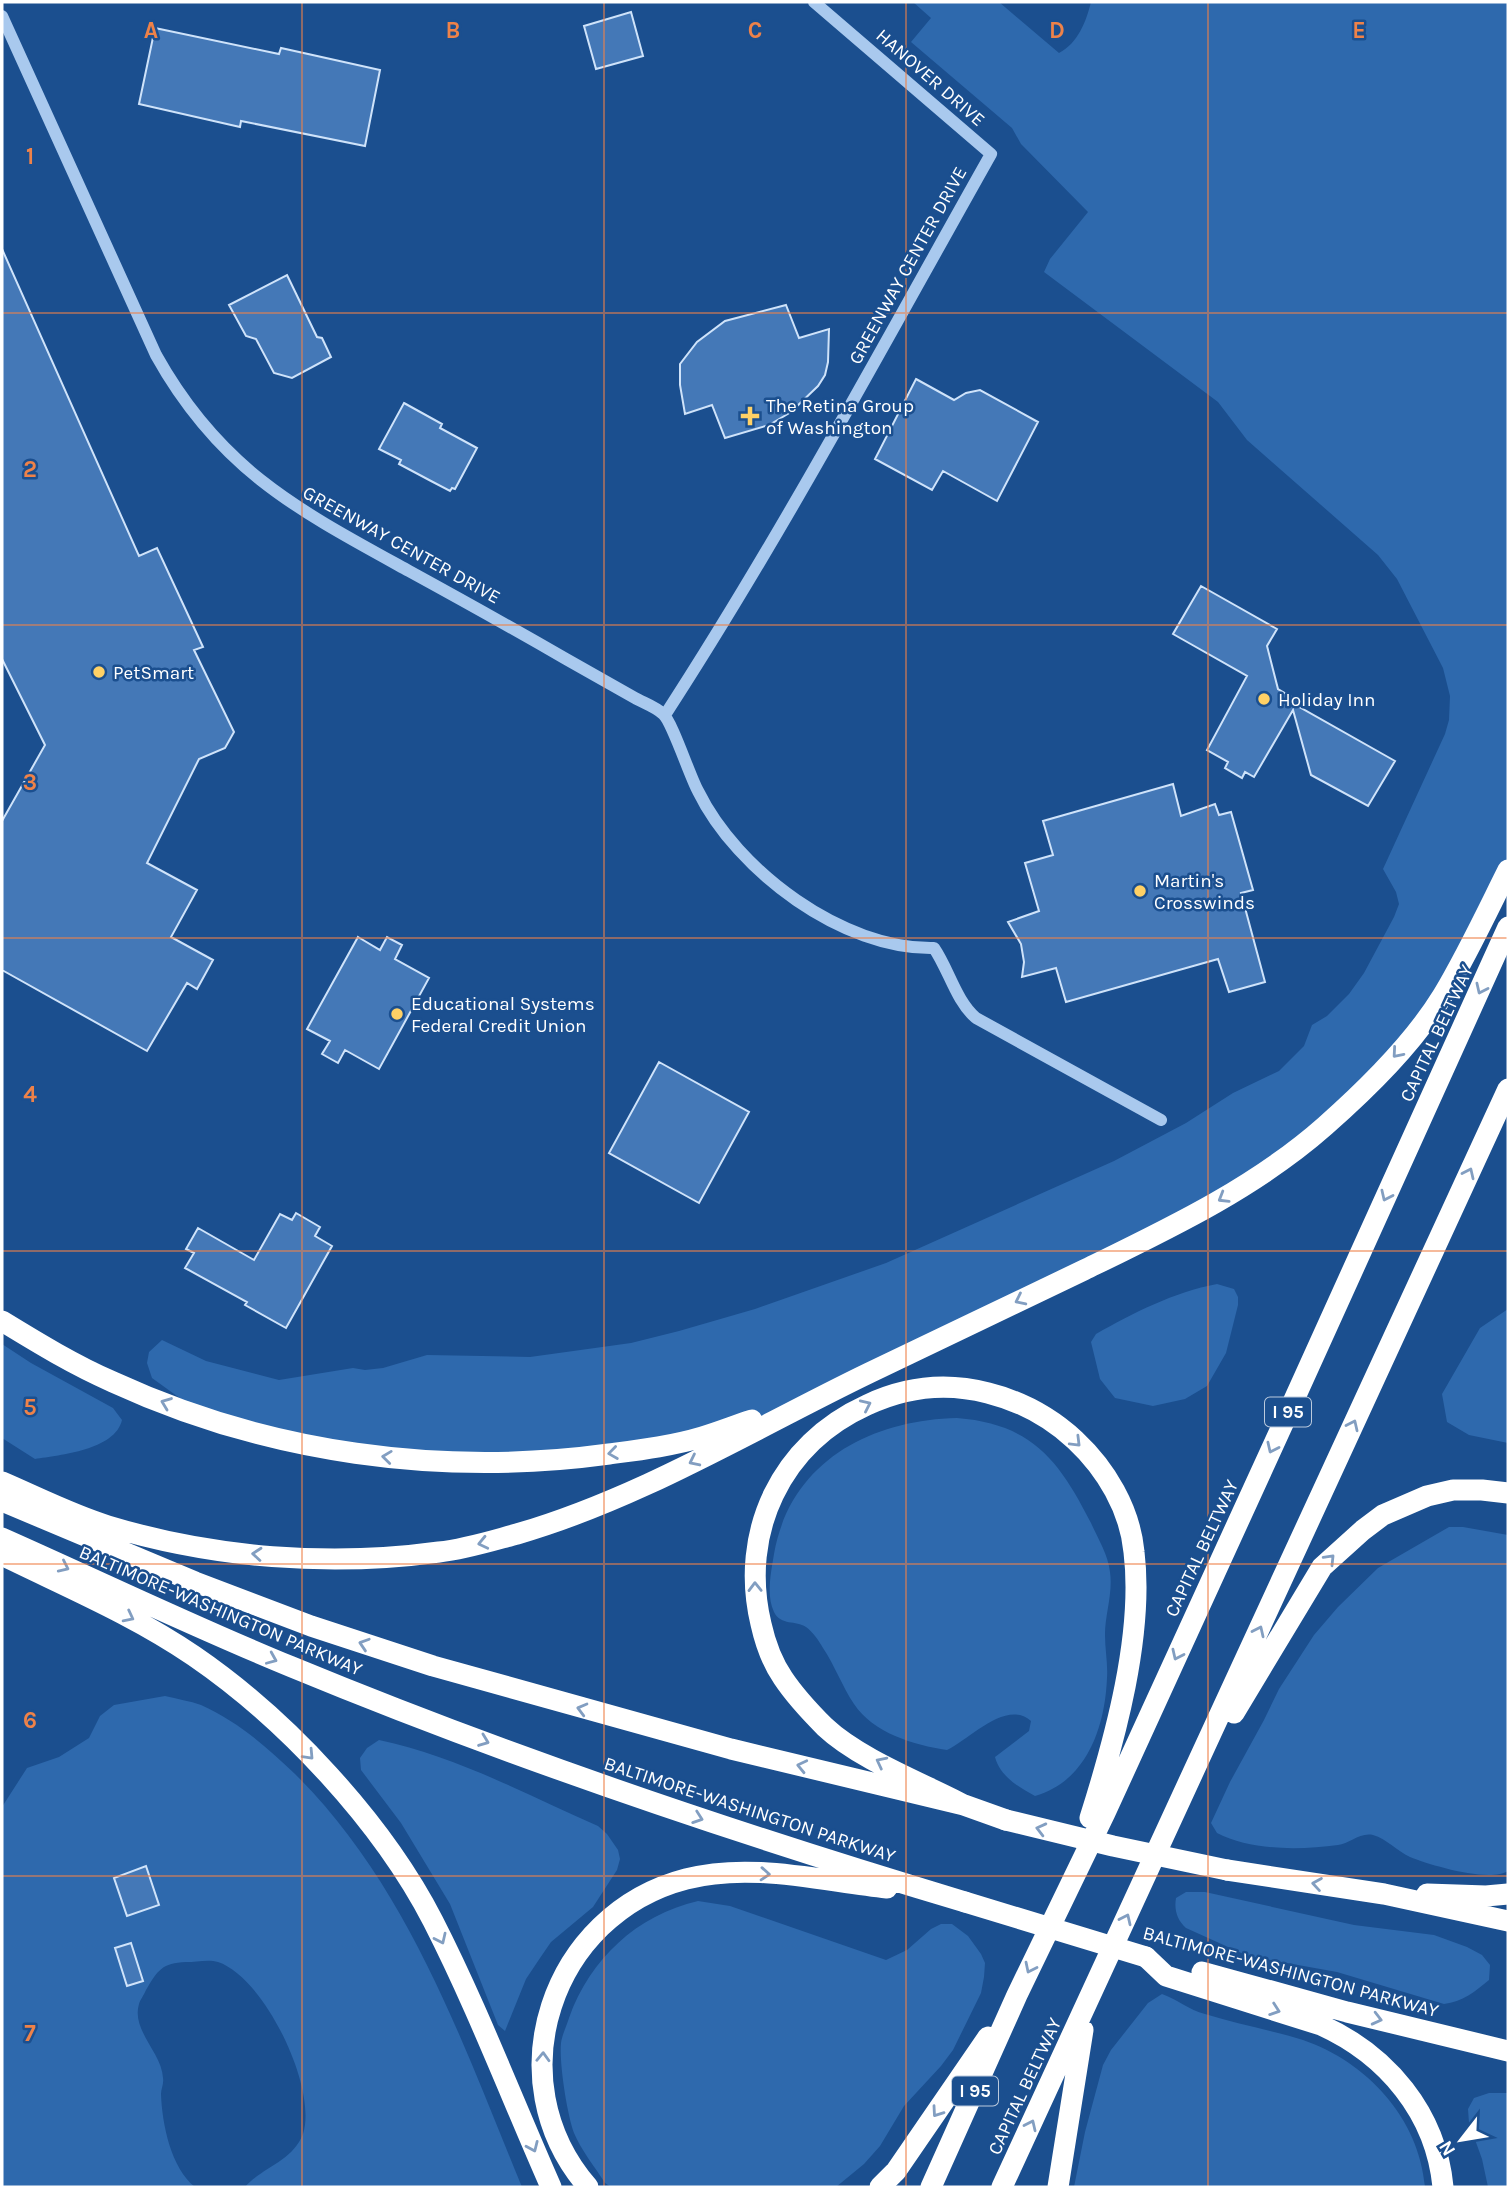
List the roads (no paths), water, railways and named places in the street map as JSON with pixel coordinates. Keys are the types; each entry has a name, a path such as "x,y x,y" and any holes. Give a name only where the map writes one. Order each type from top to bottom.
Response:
{"highway":[{"path":"2,1482 105,1525 171,1542 247,1554 326,1560 444,1552 571,1517 644,1485 821,1396 1153,1236 1242,1186 1301,1145 1356,1097 1416,1033 1442,997 1508,870"},
{"name":"CAPITAL BELTWAY","path":"931,2187 1017,1995 1288,1413 1508,927"},
{"name":"CAPITAL BELTWAY","path":"1002,2187 1508,1089"},
{"path":"2,1321 114,1383 183,1410 251,1432 323,1448 390,1458 456,1463 518,1462 636,1450 700,1438 821,1396"},
{"path":"964,1805 864,1754 828,1729 802,1703 782,1677 765,1640 755,1600 754,1559 760,1532 775,1490 805,1447 855,1410 901,1392 932,1387 976,1390 999,1396 1020,1404 1061,1427 1100,1467 1123,1506 1131,1530 1137,1588 1129,1656 1112,1748 1065,1896"},
{"path":"1179,1805 1322,1567 1340,1549 1383,1516 1427,1496 1453,1490 1508,1493"},
{"name":"BALTIMORE-WASHINGTON PARKWAY","path":"2,1501 99,1544 272,1612 433,1666 731,1749 964,1805 1006,1820 1112,1846 1227,1870 1384,1894 1508,1921"},
{"name":"BALTIMORE-WASHINGTON PARKWAY","path":"2,1538 181,1620 416,1716 711,1823 1146,1956 1347,2012 1508,2051"},
{"path":"2,1555 137,1620 195,1657 253,1702 299,1744 337,1785 374,1830 432,1920 551,2187"},
{"path":"588,2187 571,2163 551,2120 542,2067 543,2043 547,2019 564,1974 579,1951 615,1914 638,1898 663,1886 688,1878 724,1872 800,1877 940,1895"},
{"path":"1384,1894 1508,1894"},
{"path":"1146,1956 1166,1976 1321,2025 1345,2036 1366,2051 1387,2068 1407,2092 1421,2115 1434,2145 1443,2187"},
{"path":"880,2187 896,2171 1017,1995"},
{"path":"1058,2187 1087,2004"}],"street":[{"name":"HANOVER DRIVE","path":"814,2 991,154"},
{"name":"GREENWAY CENTER DRIVE","path":"2,16 156,355 187,404 234,459 290,503 324,524 665,715 714,640 794,504 991,154"},
{"path":"665,715 698,792 730,839 771,881 814,910 860,933 896,944 934,948 964,1003 976,1018 1161,1120"}],"place":[{"name":"The Retina Group of Washington","path":"750,416"},
{"name":"PetSmart","path":"99,672"},
{"name":"Holiday Inn","path":"1264,699"},
{"name":"Martin's Crosswinds","path":"1140,891"},
{"name":"Educational Systems Federal Credit Union","path":"397,1014"}]}
